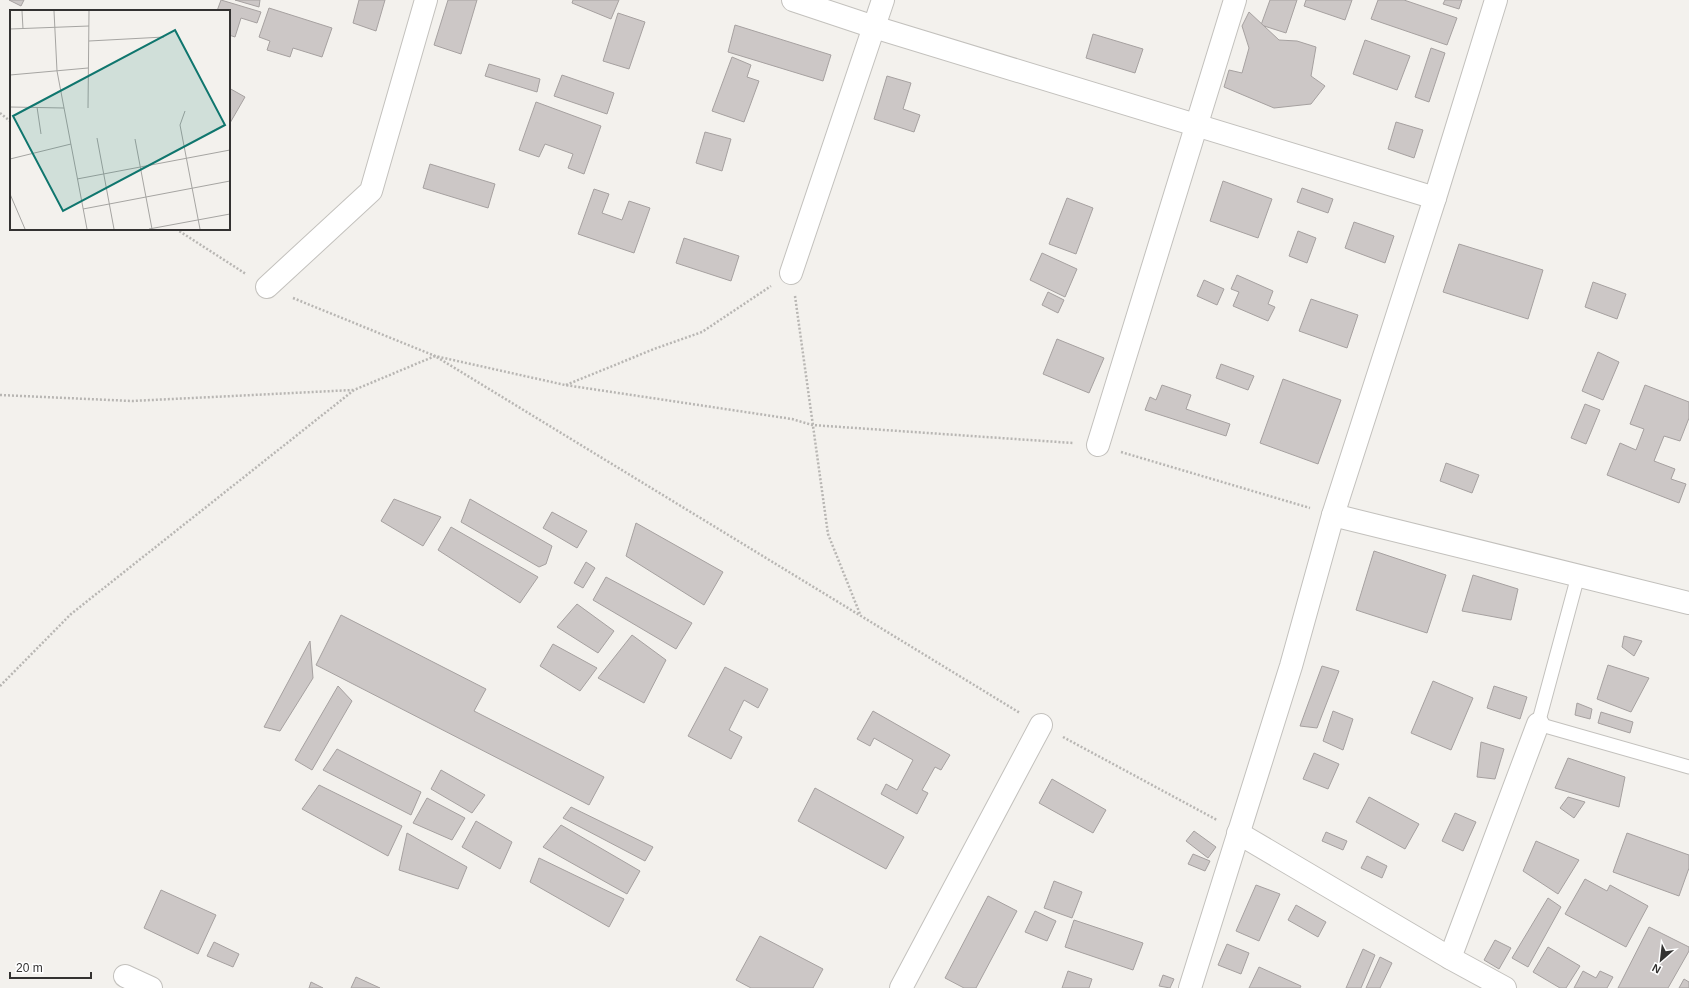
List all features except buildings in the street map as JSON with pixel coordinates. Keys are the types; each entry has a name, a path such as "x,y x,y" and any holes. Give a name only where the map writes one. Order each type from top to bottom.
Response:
{"street":[{"path":"267,288 371,191 426,0"},
{"path":"793,0 874,27 1435,198"},
{"path":"791,273 883,0"},
{"path":"1098,445 1195,124 1235,0"},
{"path":"1190,988 1291,666 1333,515 1435,198 1496,0"},
{"path":"1333,515 1689,603"},
{"path":"1450,958 1538,724"},
{"path":"901,988 1041,726"},
{"path":"1238,833 1450,958 1505,988"},
{"path":"125,976 151,988"}],"lane":[{"path":"1578,576 1538,724 1689,767"}],"path":[{"path":"0,114 10,121"},
{"path":"178,230 267,288 435,356 1041,726 1238,833"},
{"path":"565,385 654,349 702,332 791,273 828,534 861,616"},
{"path":"0,686 71,614 354,390 435,356 565,385 792,419 812,425 1098,445 1333,515"},
{"path":"0,395 132,401 354,390"}]}
